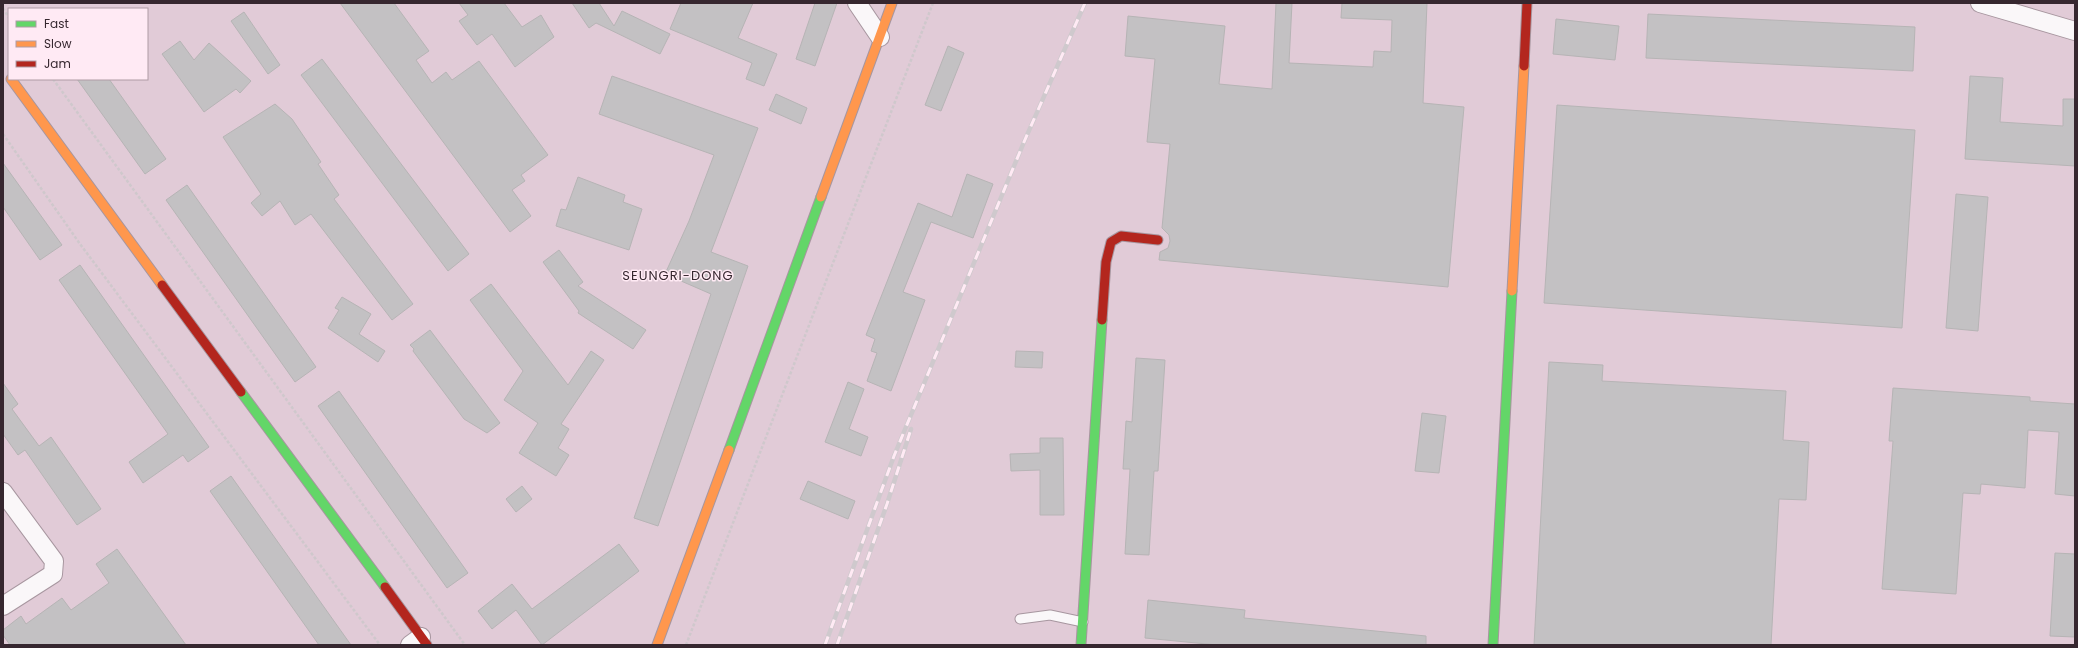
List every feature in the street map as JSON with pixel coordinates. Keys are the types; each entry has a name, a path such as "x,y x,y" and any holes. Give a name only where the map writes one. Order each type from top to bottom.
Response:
{"main road":[{"path":"657,645 892,3"},
{"path":"1493,645 1526,3"},
{"path":"12,80 419,642"},
{"path":"1081,645 1106,262 1111,242 1121,236 1158,240"}],"street":[{"path":"857,3 880,37"},
{"path":"1980,3 2075,30"},
{"path":"3,492 54,561 53,574 3,606"}],"lane":[{"path":"1020,619 1050,615 1083,622"}],"path":[{"path":"686,645 933,3"},
{"path":"54,80 465,645"},
{"path":"3,134 89,256 380,645"}],"building":[{"path":"340,3 394,3 429,51 416,60 432,83 446,72 452,80 479,61 548,155 521,175 525,181 512,190 531,216 510,232"},
{"path":"459,3 504,3 522,27 541,15 554,37 515,67 492,34 477,45 459,21 468,15"},
{"path":"572,3 599,3 614,26 622,11 670,34 660,54 596,23 589,28"},
{"path":"681,3 753,3 738,38 777,54 764,86 746,79 752,63 670,29"},
{"path":"815,3 837,3 815,66 796,59"},
{"path":"1276,3 1292,3 1289,63 1373,67 1374,51 1391,52 1392,20 1341,18 1342,3 1427,3 1423,103 1464,107 1448,287 1159,260 1160,252 1168,248 1170,241 1169,235 1162,228 1170,144 1147,142 1155,59 1125,56 1128,16 1225,26 1219,84 1272,89"},
{"path":"244,12 280,65 268,74 231,21"},
{"path":"1648,14 1915,27 1913,71 1646,58"},
{"path":"1556,19 1619,26 1615,60 1553,54"},
{"path":"180,41 194,60 209,43 251,81 240,93 236,89 204,112 162,54"},
{"path":"948,46 964,53 941,111 925,105"},
{"path":"322,59 469,254 448,271 301,75"},
{"path":"612,76 758,128 711,252 748,266 658,526 634,518 711,294 665,274 689,221 714,155 599,114"},
{"path":"1970,76 2003,78 2000,122 2063,126 2063,99 2075,99 2075,166 1965,159"},
{"path":"78,80 110,80 166,159 145,174"},
{"path":"776,94 807,108 801,124 769,110"},
{"path":"275,104 292,119 321,162 318,164 339,195 334,199 413,304 392,320 311,214 295,225 280,201 262,216 251,203 261,194 223,137"},
{"path":"1557,105 1915,130 1902,328 1544,303"},
{"path":"3,163 62,245 40,260 3,207"},
{"path":"967,174 993,184 973,238 931,222 903,292 925,300 891,391 867,381 877,353 871,351 875,339 866,335 918,203 952,217"},
{"path":"578,177 625,195 623,202 642,209 629,250 556,226 561,209 566,210"},
{"path":"187,185 316,367 295,382 166,200"},
{"path":"1956,194 1988,197 1978,331 1946,328"},
{"path":"559,250 583,282 578,286 646,330 633,349 578,313 579,311 543,262"},
{"path":"80,265 209,447 188,462 183,455 143,483 129,462 168,434 59,280"},
{"path":"491,284 568,385 591,351 604,360 561,424 569,429 558,448 569,455 556,476 519,453 538,423 504,400 523,371 470,300"},
{"path":"342,297 371,314 359,334 385,351 378,362 328,328 339,310 335,308"},
{"path":"430,330 500,423 487,433 464,419 413,351 414,349 410,345"},
{"path":"1016,351 1043,352 1042,368 1015,367"},
{"path":"1136,358 1165,360 1158,471 1154,471 1149,555 1125,554 1130,469 1123,469 1126,421 1132,422"},
{"path":"1549,362 1603,365 1602,381 1786,391 1783,440 1809,442 1806,500 1779,499 1771,645 1534,645"},
{"path":"848,382 864,389 849,429 868,437 861,456 825,442"},
{"path":"3,383 18,404 12,409 39,446 51,437 101,509 77,525 25,450 18,455 3,434"},
{"path":"1893,388 2030,397 2030,401 2075,404 2075,496 2055,494 2059,432 2028,430 2025,488 1981,484 1980,494 1963,493 1956,594 1882,589 1893,441 1889,441"},
{"path":"339,391 468,573 447,588 318,406"},
{"path":"1422,413 1446,416 1439,473 1415,471"},
{"path":"1040,438 1063,438 1064,515 1040,515 1040,470 1011,471 1010,454 1040,453"},
{"path":"231,476 351,645 319,645 210,491"},
{"path":"808,481 855,501 848,519 800,499"},
{"path":"522,486 532,499 516,512 506,499"},
{"path":"619,544 639,571 542,645 516,610 492,629 478,611 512,584 532,609"},
{"path":"117,549 186,645 10,645 3,635 3,630 21,616 26,624 62,598 71,610 109,583 96,564"},
{"path":"2055,553 2075,554 2075,637 2050,636"},
{"path":"1148,600 1245,610 1244,618 1426,636 1426,645 1217,645 1145,638"}],"railway":[{"path":"825,645 894,456 1024,142 1085,3"},
{"path":"837,645 887,504 911,429"}],"traffic: fast":[{"path":"729,450 821,197"},
{"path":"1493,645 1512,291"},
{"path":"1081,645 1102,320"},
{"path":"241,392 385,587"}],"traffic: slow":[{"path":"821,197 892,3"},
{"path":"1512,291 1524,66"},
{"path":"12,80 162,285"},
{"path":"657,645 729,450"}],"traffic: jam":[{"path":"1524,66 1527,3"},
{"path":"1102,320 1106,262 1111,242 1121,236 1158,240"},
{"path":"162,285 241,392"},
{"path":"385,587 427,645"}],"district":[{"name":"SEUNGRI-DONG","path":"678,275"}]}
